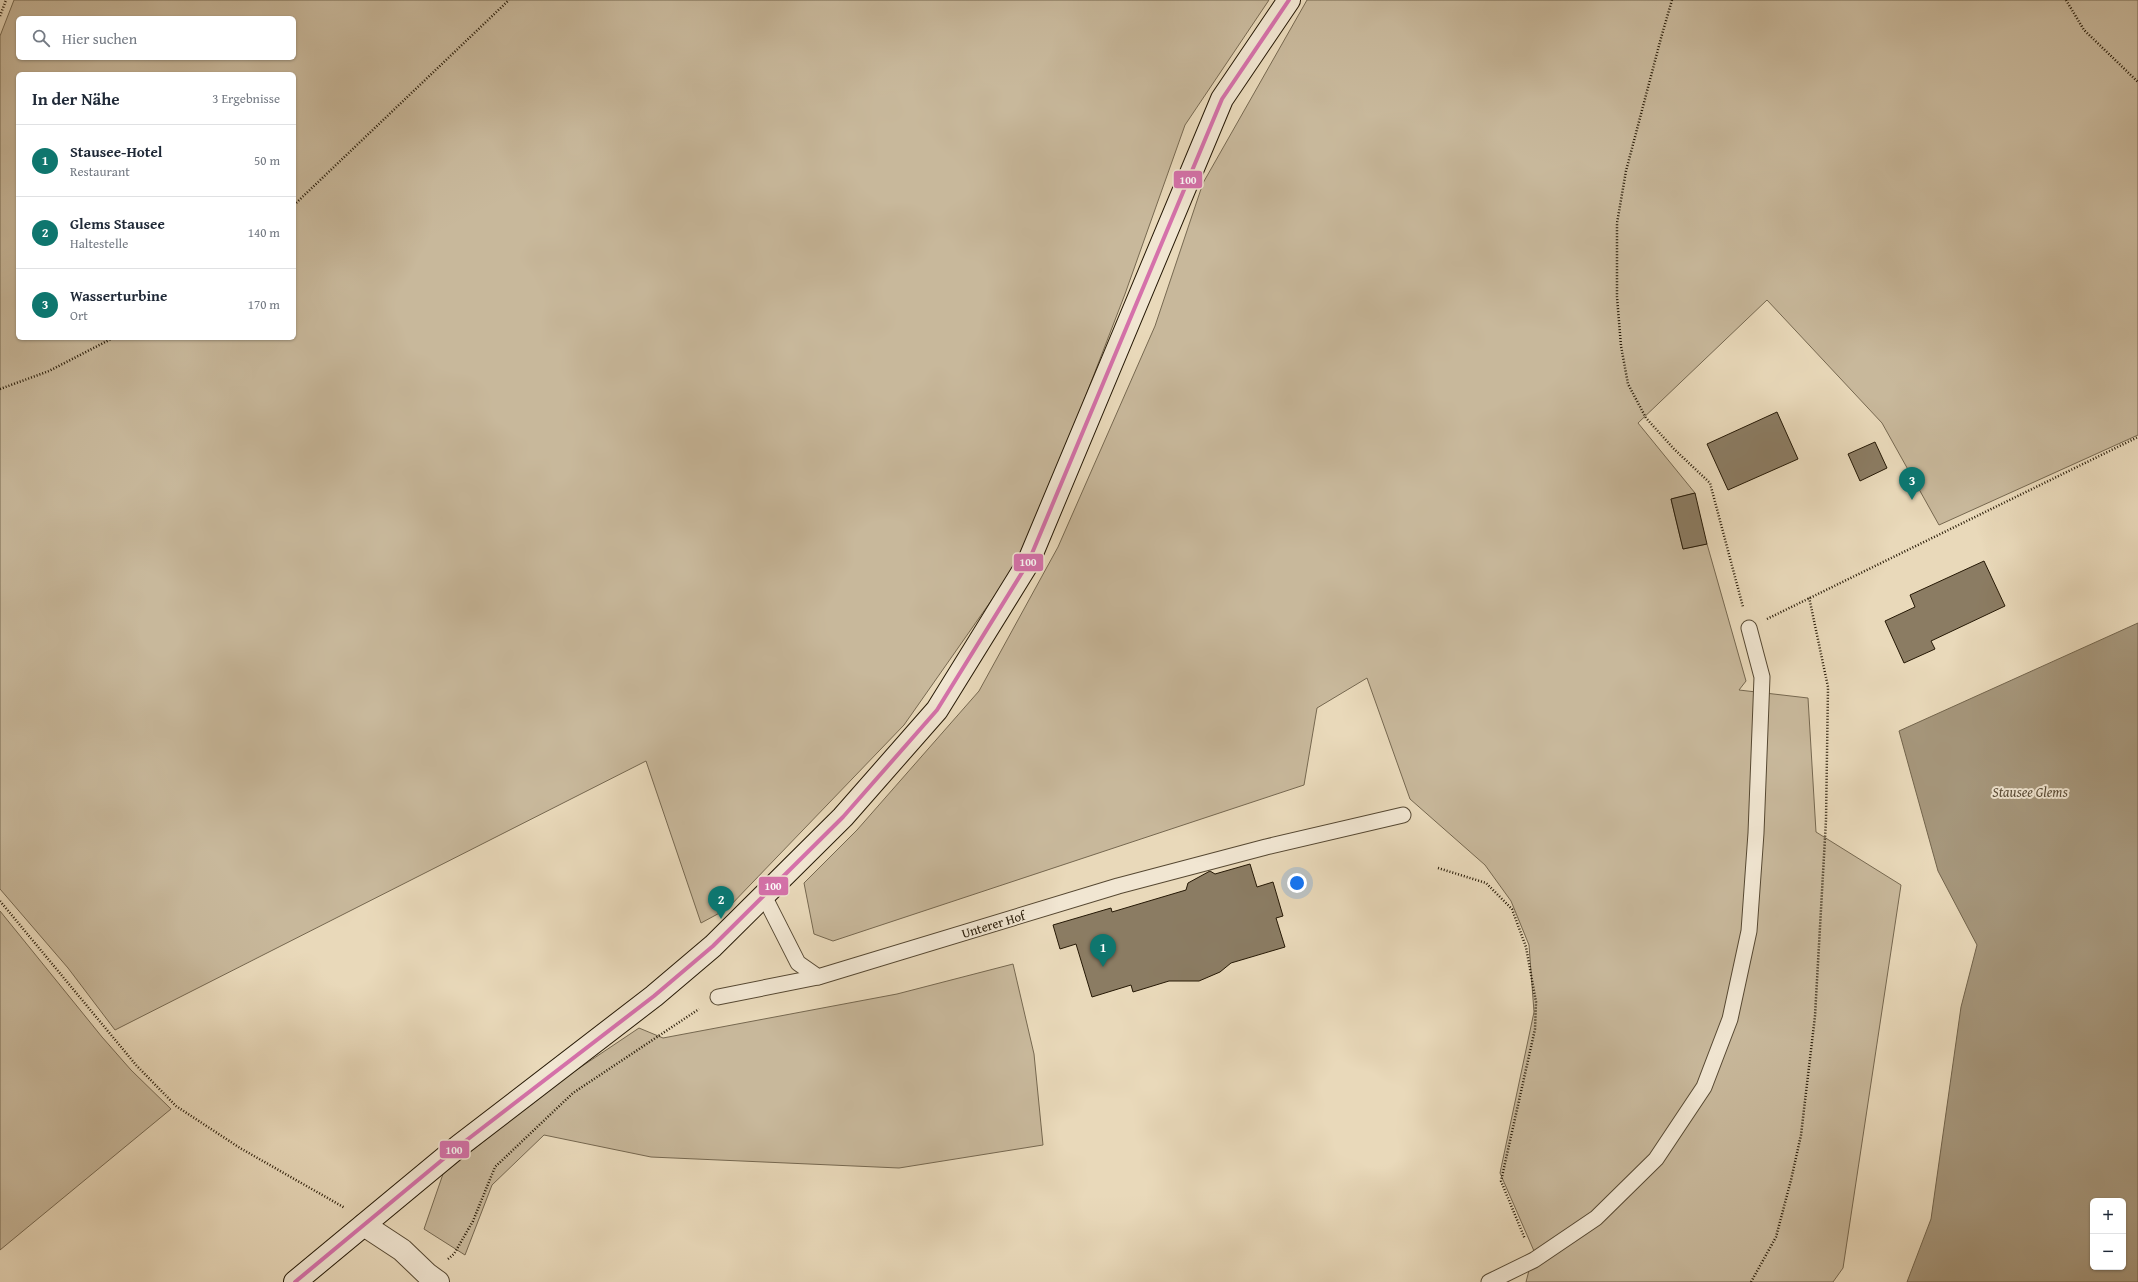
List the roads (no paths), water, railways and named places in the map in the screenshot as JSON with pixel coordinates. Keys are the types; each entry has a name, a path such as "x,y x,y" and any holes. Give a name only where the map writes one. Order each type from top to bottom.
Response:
{"street":[{"path":"295,1282 458,1146 654,996 713,946 843,817 937,710 1028,563 1222,99 1289,0"},
{"path":"364,1225 402,1250 430,1279"}],"lane":[{"path":"1490,1282 1534,1260 1596,1218 1656,1159 1704,1087 1730,1019 1749,931 1756,833 1762,677 1749,628"},
{"name":"Unterer Hof","path":"718,997 818,977 1118,886 1266,847 1403,815"},
{"path":"764,896 798,963 818,977"}],"water":[{"name":"Stausee Glems","path":"2138,623 2138,1282 1907,1282 1931,1219 1961,1007 1977,945 1938,871 1899,731"}],"place":[{"name":"Wasserturbine","path":"1912,500"},
{"name":"Glems Stausee","path":"721,919"},
{"name":"Stausee-Hotel","path":"1103,967"}]}
